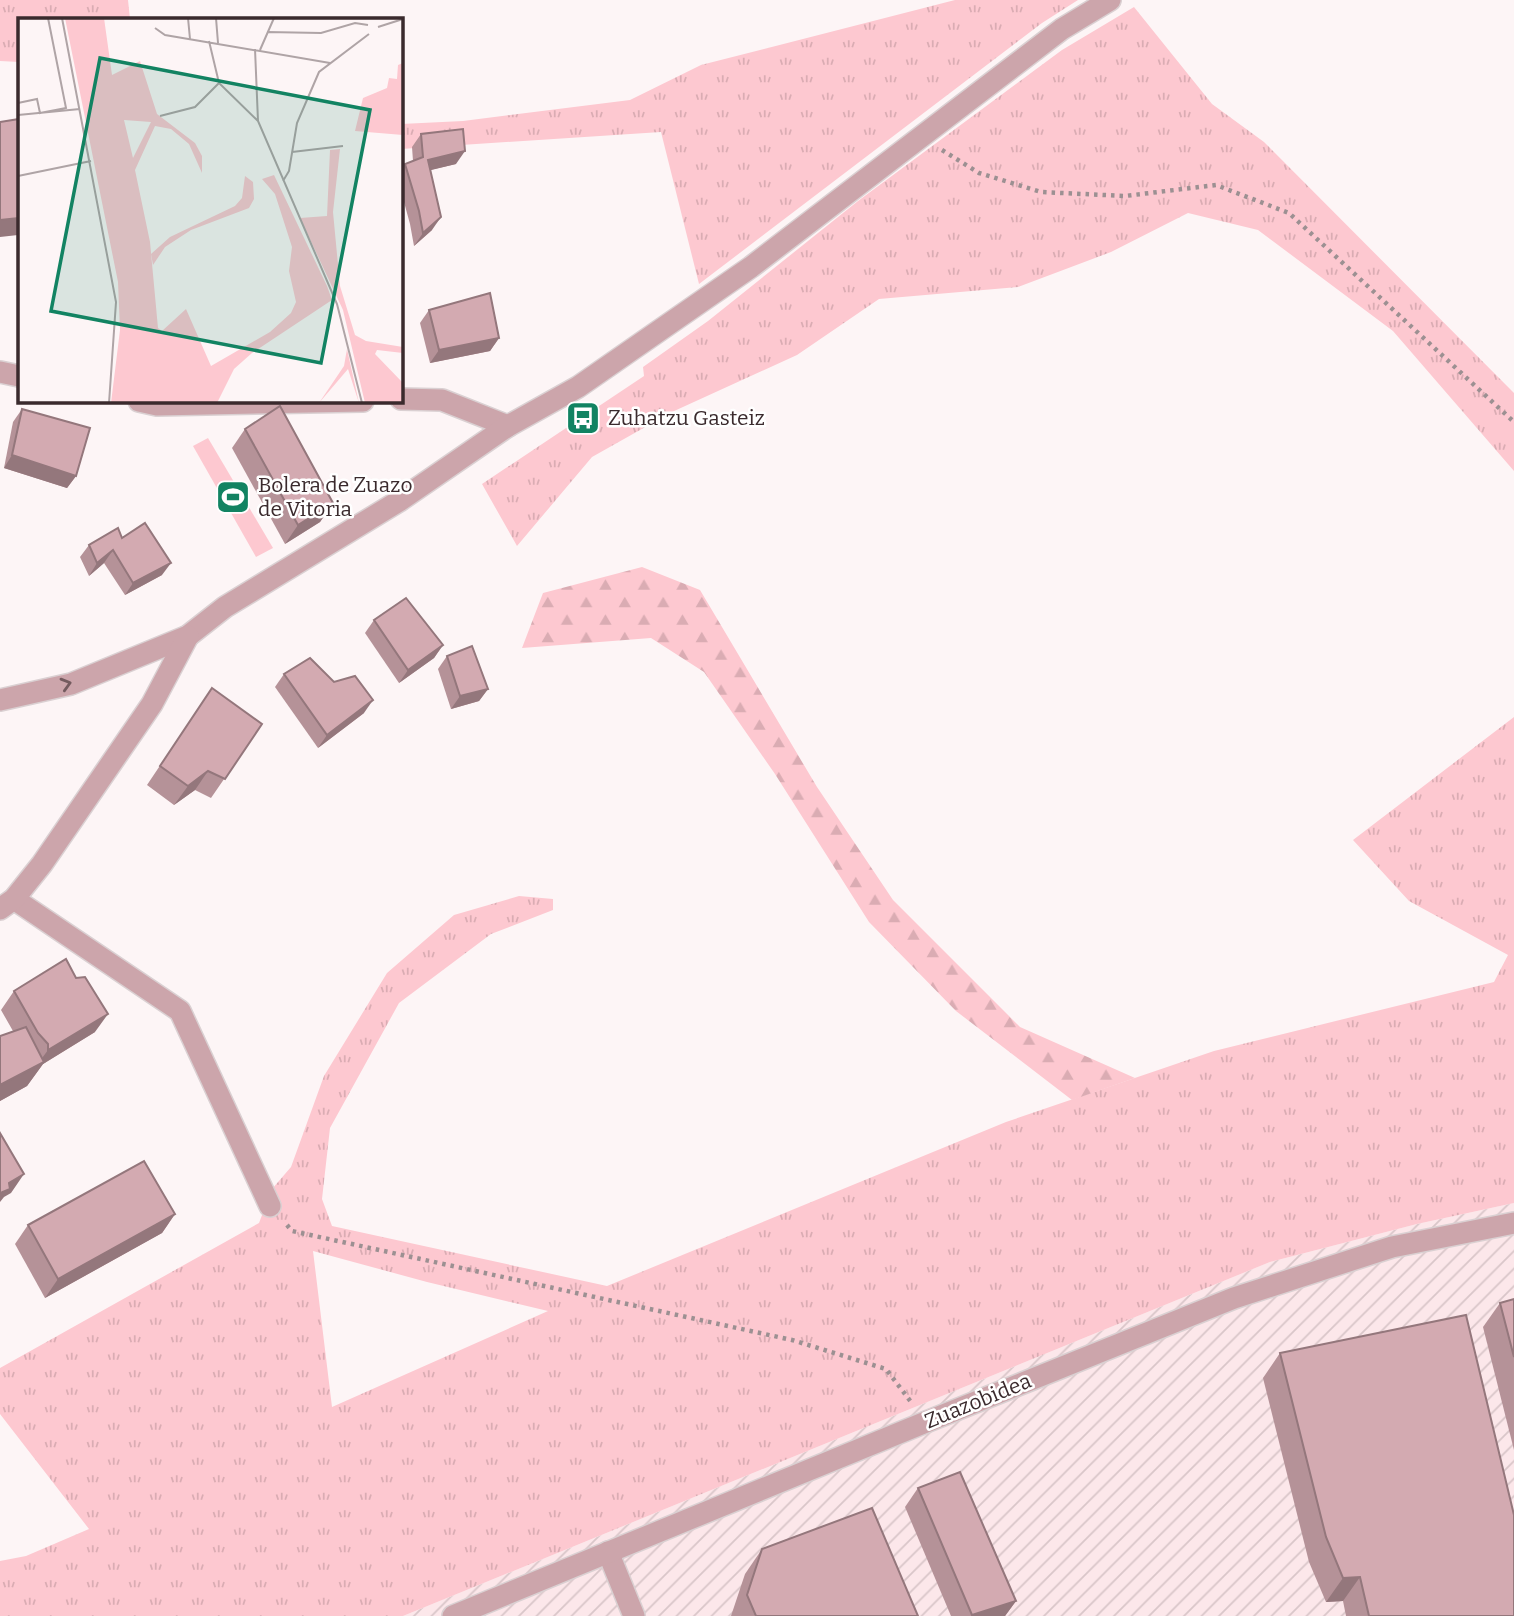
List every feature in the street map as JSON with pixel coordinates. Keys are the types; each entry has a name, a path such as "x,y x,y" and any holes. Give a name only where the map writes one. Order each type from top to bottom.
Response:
{"street":[{"path":"0,700 71,684 188,636 225,607 399,501 508,426 578,387 751,267 1062,29 1110,0"},
{"path":"0,372 18,376"},
{"path":"402,400 442,400 508,426"},
{"path":"144,402 158,405 328,402"},
{"path":"188,636 152,704 42,864 7,904 180,1011 270,1206"},
{"name":"Zuazobidea","path":"453,1616 1234,1298 1392,1247 1514,1223"},
{"path":"608,1552 634,1616"}],"path":[{"path":"920,137 979,173 1041,192 1125,197 1216,185 1289,213 1514,422"},
{"path":"270,1206 292,1231 792,1340 886,1369 926,1422"}],"shaded area":[{"path":"1514,1203 1514,1616 403,1616 1270,1262 1417,1224"}],"green space":[{"path":"0,0 128,0 130,18 18,18 18,62 0,61"},
{"path":"955,0 1078,0 1042,23 699,284 661,132 402,149 402,124 463,121 630,100 701,65"},
{"path":"1134,7 1212,104 1264,142 1514,393 1514,471 1393,331 1258,230 1188,213 1111,252 1018,287 879,299 797,355 672,412 592,457 517,546 482,484 644,376 643,367 708,321 858,201 1062,50"},
{"name":"Bolera de Zuazo de Vitoria","path":"208,438 273,548 256,557 193,446"},
{"path":"642,567 700,590 817,787 893,900 1020,1027 1135,1078 1072,1100 956,1011 869,922 775,774 704,672 651,638 522,648 543,593"},
{"path":"1514,717 1514,1203 1417,1224 1270,1262 403,1616 0,1616 0,1561 26,1556 89,1529 0,1414 0,1368 259,1223 272,1189 291,1167 324,1076 387,973 454,915 519,896 553,899 553,910 491,934 399,1003 330,1128 322,1199 332,1226 607,1286 1006,1122 1214,1051 1494,982 1508,955 1409,901 1353,840","holes":["313,1251 548,1311 332,1407"]}],"building":[{"path":"18,119 18,218 0,220 0,122"},
{"path":"463,129 465,151 428,160 441,217 423,233 405,164 423,157 421,134"},
{"path":"490,293 499,338 439,350 429,310"},
{"path":"280,406 333,503 298,525 245,429"},
{"path":"22,409 90,428 76,476 12,455"},
{"path":"145,523 171,563 133,583 113,550 97,563 89,545 118,528 122,538"},
{"path":"406,598 443,645 408,670 374,620"},
{"path":"472,646 488,689 460,696 447,656"},
{"path":"310,658 334,682 355,676 373,700 327,735 284,674"},
{"path":"212,688 262,724 225,779 208,771 188,786 160,766"},
{"path":"66,959 76,978 85,977 108,1014 48,1050 48,1044 38,1033 14,991"},
{"path":"26,1027 44,1062 0,1085 0,1036"},
{"path":"0,1133 24,1174 9,1183 10,1189 0,1193"},
{"path":"144,1161 175,1214 58,1279 28,1225"},
{"path":"1514,1299 1514,1357 1500,1303"},
{"path":"1466,1315 1514,1515 1514,1616 1369,1616 1360,1577 1343,1578 1326,1537 1280,1353"},
{"path":"960,1472 1016,1601 972,1615 918,1488"},
{"path":"872,1508 918,1616 756,1616 747,1595 762,1549"}],"place":[{"name":"Zuhatzu Gasteiz","path":"583,418"},
{"name":"Bolera de Zuazo de Vitoria","path":"233,497"}]}
